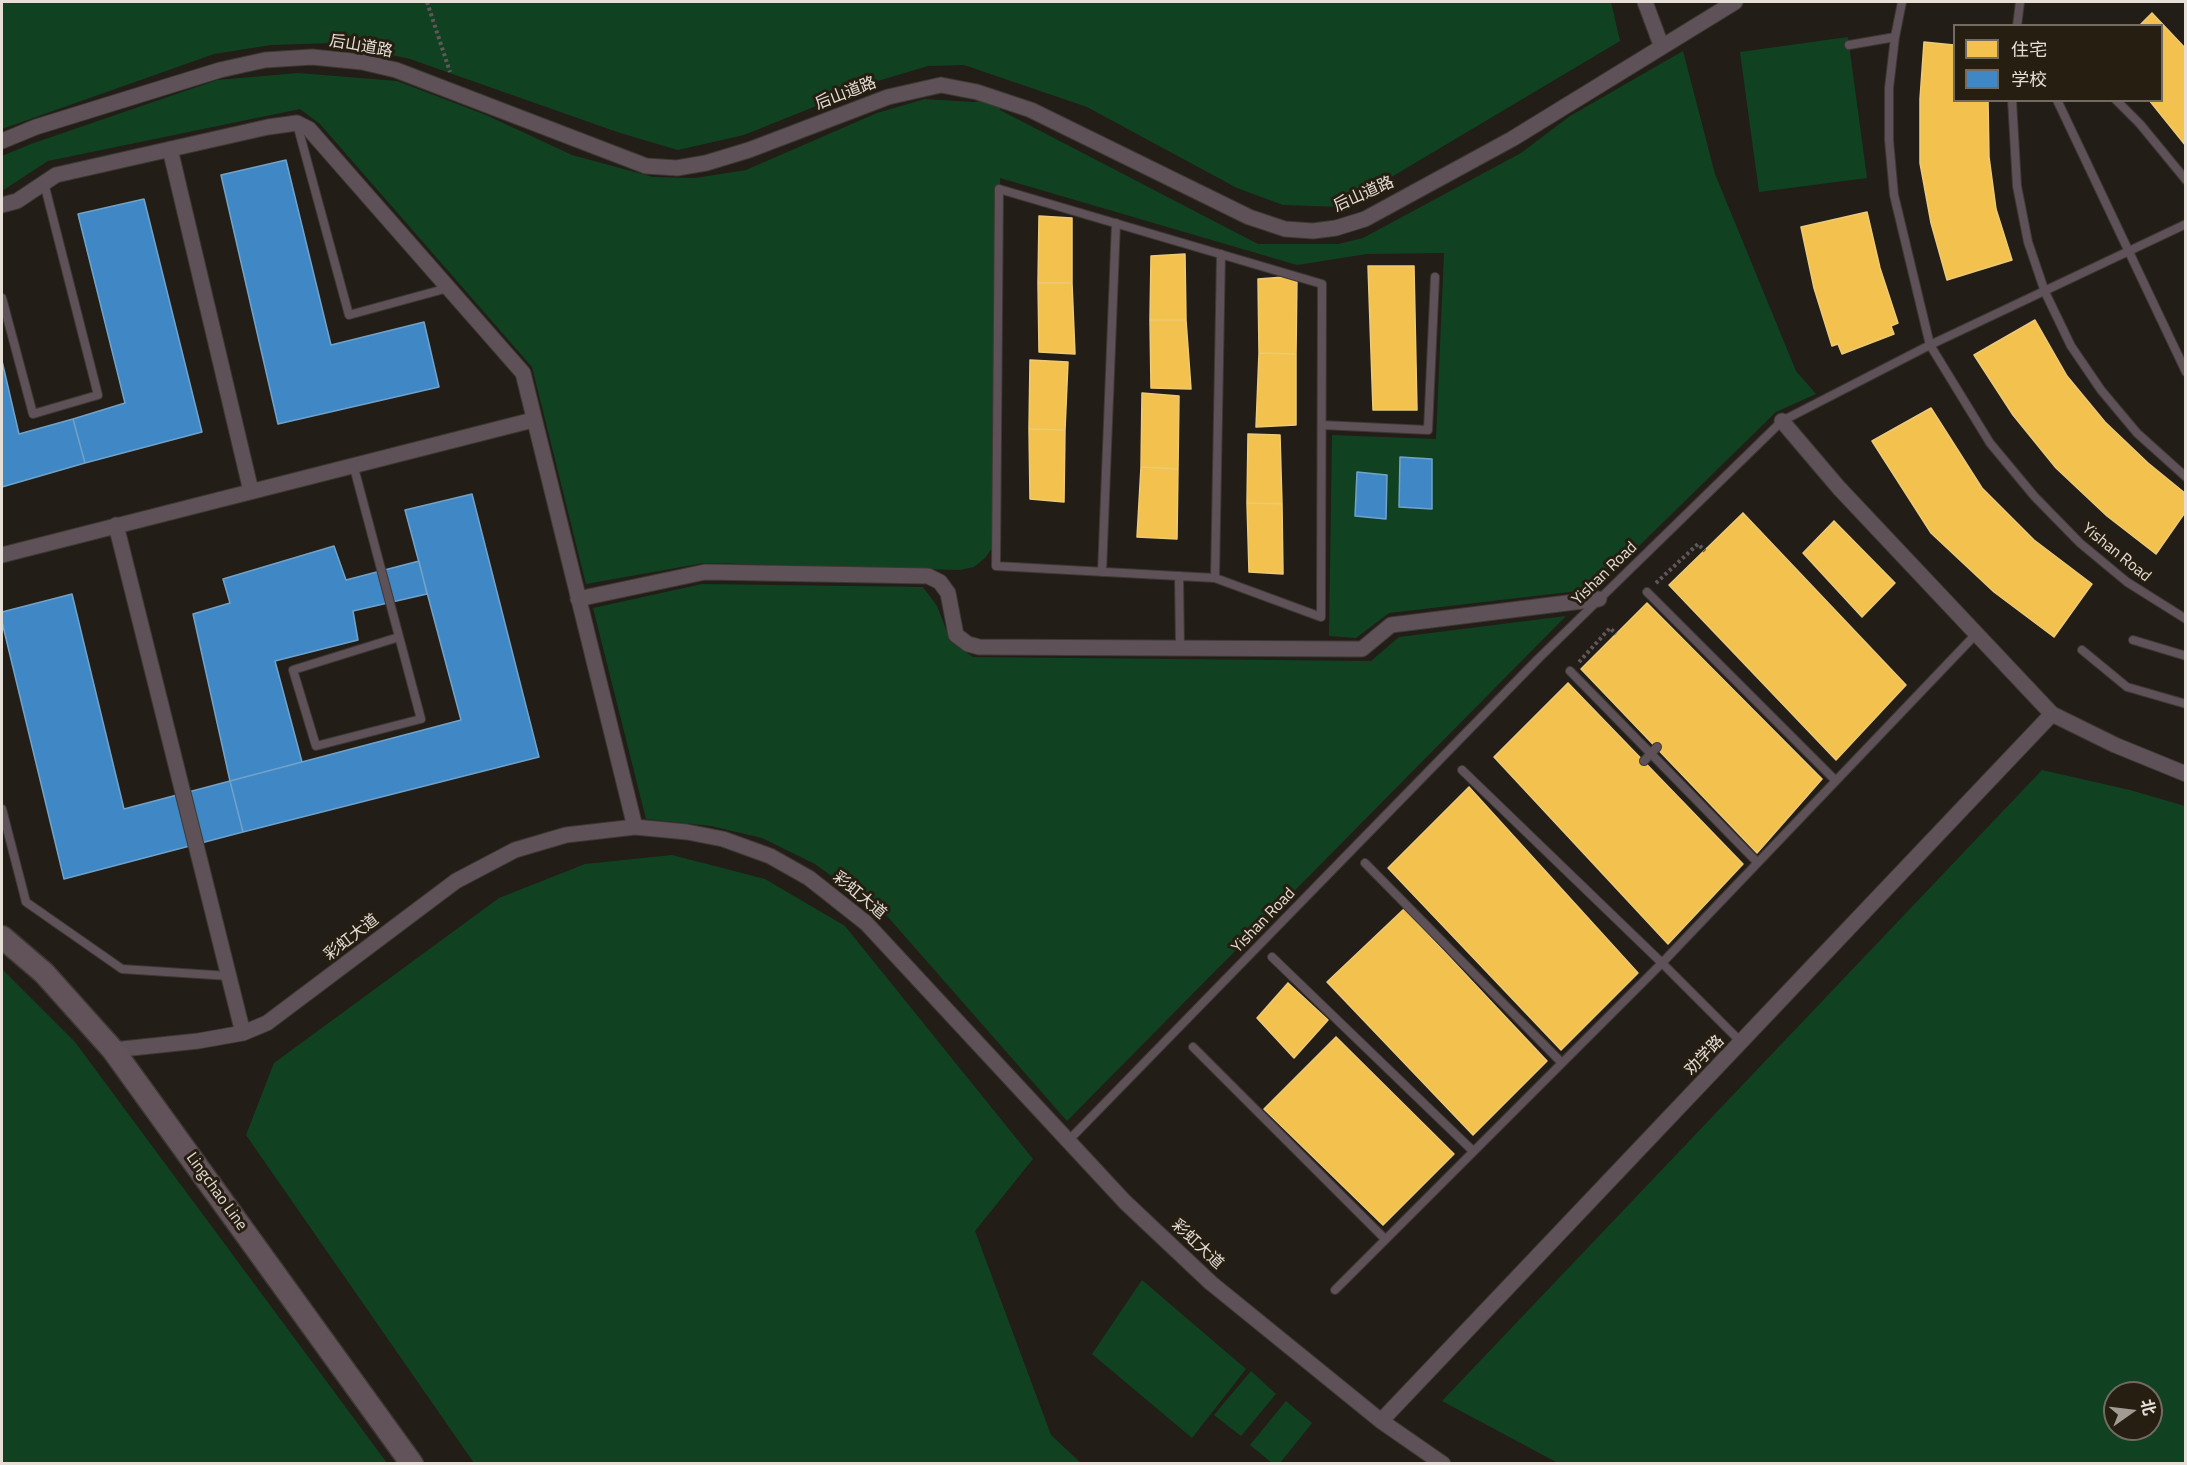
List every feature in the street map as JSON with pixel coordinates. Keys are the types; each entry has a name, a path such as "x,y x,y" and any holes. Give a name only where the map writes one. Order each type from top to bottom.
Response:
{"main road":[{"name":"Lingchao Line","path":"2,937 44,973 114,1050 412,1464"}],"street":[{"path":"1645,2 1661,45"},
{"name":"后山道路","path":"2,141 36,127 182,81 240,65 282,58 362,62 396,70 581,144 646,166 668,168 706,163 748,150 896,94 933,85 948,86 977,92 1031,110 1249,217 1285,229 1313,231 1336,228 1365,219 1512,139 1661,45 1735,2"},
{"path":"2,205 17,201 56,174 297,123 309,129 522,373 635,827"},
{"path":"170,149 251,490"},
{"path":"2,555 533,420"},
{"path":"1782,421 1839,488 2052,714 2115,745 2186,774"},
{"path":"116,525 243,1033"},
{"path":"578,599 705,572 928,576 940,582 947,590 956,635 972,645 1362,649 1391,625 1599,599"},
{"name":"劝学路","path":"1381,1421 1743,1043 2052,714"},
{"name":"彩虹大道","path":"114,1050 198,1041 243,1033 267,1023 456,881 515,850 566,835 635,827 687,832 744,846 809,878 840,900 866,923 1125,1202 1211,1283 1433,1461"}],"lane":[{"path":"1902,2 1889,88 1888,140 1894,195 1930,345 2186,224"},
{"path":"2018,24 2020,2"},
{"path":"1849,45 1895,37"},
{"path":"2012,102 2017,186 2028,242 2045,292 2071,346 2100,390 2137,433 2186,477"},
{"path":"2059,102 2186,372"},
{"path":"2118,102 2147,132 2186,180"},
{"path":"297,123 349,315 449,288"},
{"path":"2,298 33,414 98,394 44,183"},
{"path":"999,189 1116,223 1322,284 1321,617 1215,578 996,566 999,189"},
{"path":"1102,572 1116,223"},
{"path":"1215,578 1221,254"},
{"path":"1322,425 1428,430 1435,277"},
{"name":"Yishan Road","path":"1068,1141 1599,599 1782,421 1930,345 1990,443 2035,497 2080,543 2127,582 2186,619"},
{"path":"353,464 421,718 316,746 293,670 399,638"},
{"path":"1179,576 1180,648"},
{"path":"1647,592 1835,780"},
{"path":"1335,1290 1662,963 1977,633"},
{"path":"2133,640 2186,656"},
{"path":"2082,650 2127,687 2186,704"},
{"path":"1570,671 1654,750 1757,862"},
{"path":"1644,761 1654,750"},
{"path":"1462,770 1743,1043"},
{"path":"2,809 26,902 122,969 229,976"},
{"path":"1365,863 1561,1062"},
{"path":"1272,957 1473,1151"},
{"path":"1193,1047 1385,1239"}],"path":[{"path":"427,2 457,93"},
{"path":"1647,592 1698,544 1705,551"},
{"path":"1570,671 1610,628 1616,634"}],"green space":[{"path":"2,2 1611,2 1620,41 1341,207 1283,205 1237,188 1087,107 964,65 928,66 881,80 744,135 678,150 620,133 410,59 334,43 271,45 214,54 2,129"},
{"path":"1848,37 1867,178 1759,192 1740,52"},
{"path":"1683,51 1715,174 1796,371 1816,394 1776,412 1595,589 1389,613 1356,638 1329,636 1332,435 1436,439 1444,253 1367,254 1297,265 1000,178 996,543 985,558 974,567 960,570 704,563 586,584 532,367 320,124 300,109 48,161 2,191 2,156 217,80 298,73 397,81 486,115 572,155 653,177 695,178 746,170 877,113 925,99 974,102 1000,99 1000,110 1258,244 1338,244 1363,238 1521,153 1570,116"},
{"path":"702,584 923,587 937,606 951,642 973,657 1371,661 1399,637 1566,616 1067,1121 888,917 815,864 762,838 711,826 646,819 593,608"},
{"path":"2042,770 2130,790 2185,806 2185,1463 1558,1463 1442,1401"},
{"path":"672,855 765,879 845,926 1033,1159 975,1231 1051,1435 1081,1463 474,1463 246,1135 274,1063 499,898 585,864"},
{"path":"2,969 75,1042 387,1463 2,1463"},
{"path":"1142,1280 1246,1369 1192,1438 1092,1354"},
{"path":"1251,1371 1276,1394 1241,1436 1214,1415"},
{"path":"1286,1401 1312,1423 1280,1463 1272,1463 1250,1445"}],"building: 住宅":[{"path":"2152,13 2162,24 2141,24"},
{"path":"2163,25 2186,49 2186,146 2151,102 2163,102"},
{"path":"1924,42 1953,45 1953,102 1988,102 1989,157 1996,209 2012,260 1947,280 1931,223 1920,163 1920,99"},
{"path":"1867,212 1880,268 1898,323 1891,326 1894,334 1842,354 1838,344 1832,346 1814,288 1801,227"},
{"path":"1039,216 1072,218 1072,283 1038,283"},
{"path":"1185,254 1186,320 1150,320 1151,256"},
{"path":"1368,266 1414,266 1417,410 1373,410"},
{"path":"1297,276 1296,354 1259,353 1258,279"},
{"path":"1038,283 1072,283 1075,354 1039,352"},
{"path":"1150,320 1186,320 1191,389 1151,388"},
{"path":"2035,320 2067,376 2105,422 2148,463 2186,494 2186,511 2156,554 2107,516 2056,468 2013,415 1974,355"},
{"path":"1259,353 1296,354 1296,425 1256,427"},
{"path":"1030,360 1068,362 1065,430 1029,429"},
{"path":"1142,393 1179,396 1178,469 1141,467"},
{"path":"1931,408 1982,488 2034,540 2092,584 2054,637 1994,592 1931,533 1872,441"},
{"path":"1029,429 1065,430 1064,502 1030,499"},
{"path":"1248,434 1280,435 1282,504 1247,503"},
{"path":"1141,467 1178,469 1177,539 1137,537"},
{"path":"1247,503 1282,504 1283,574 1249,572"},
{"path":"1743,513 1906,685 1836,760 1669,585"},
{"path":"1834,521 1895,583 1862,617 1803,553"},
{"path":"1647,603 1822,779 1757,853 1581,669"},
{"path":"1568,683 1743,864 1668,944 1494,757"},
{"path":"1469,787 1638,973 1561,1050 1388,868"},
{"path":"1404,909 1547,1061 1473,1135 1327,982"},
{"path":"1288,983 1328,1020 1294,1058 1257,1018"},
{"path":"1336,1037 1454,1154 1383,1225 1264,1109"}],"building: 学校":[{"path":"286,160 331,345 424,322 439,387 278,424 221,175"},
{"path":"144,199 202,432 85,463 73,419 125,403 78,214"},
{"path":"2,361 19,434 73,419 85,463 2,487"},
{"path":"1400,457 1432,459 1432,509 1399,507"},
{"path":"1357,472 1387,475 1386,519 1355,516"},
{"path":"472,494 539,757 243,832 230,781 461,720 405,510"},
{"path":"334,546 346,580 419,561 427,594 353,611 358,640 275,661 302,762 230,781 193,614 230,603 223,579"},
{"path":"72,594 124,809 230,781 243,832 64,879 2,622 2,612"}]}
